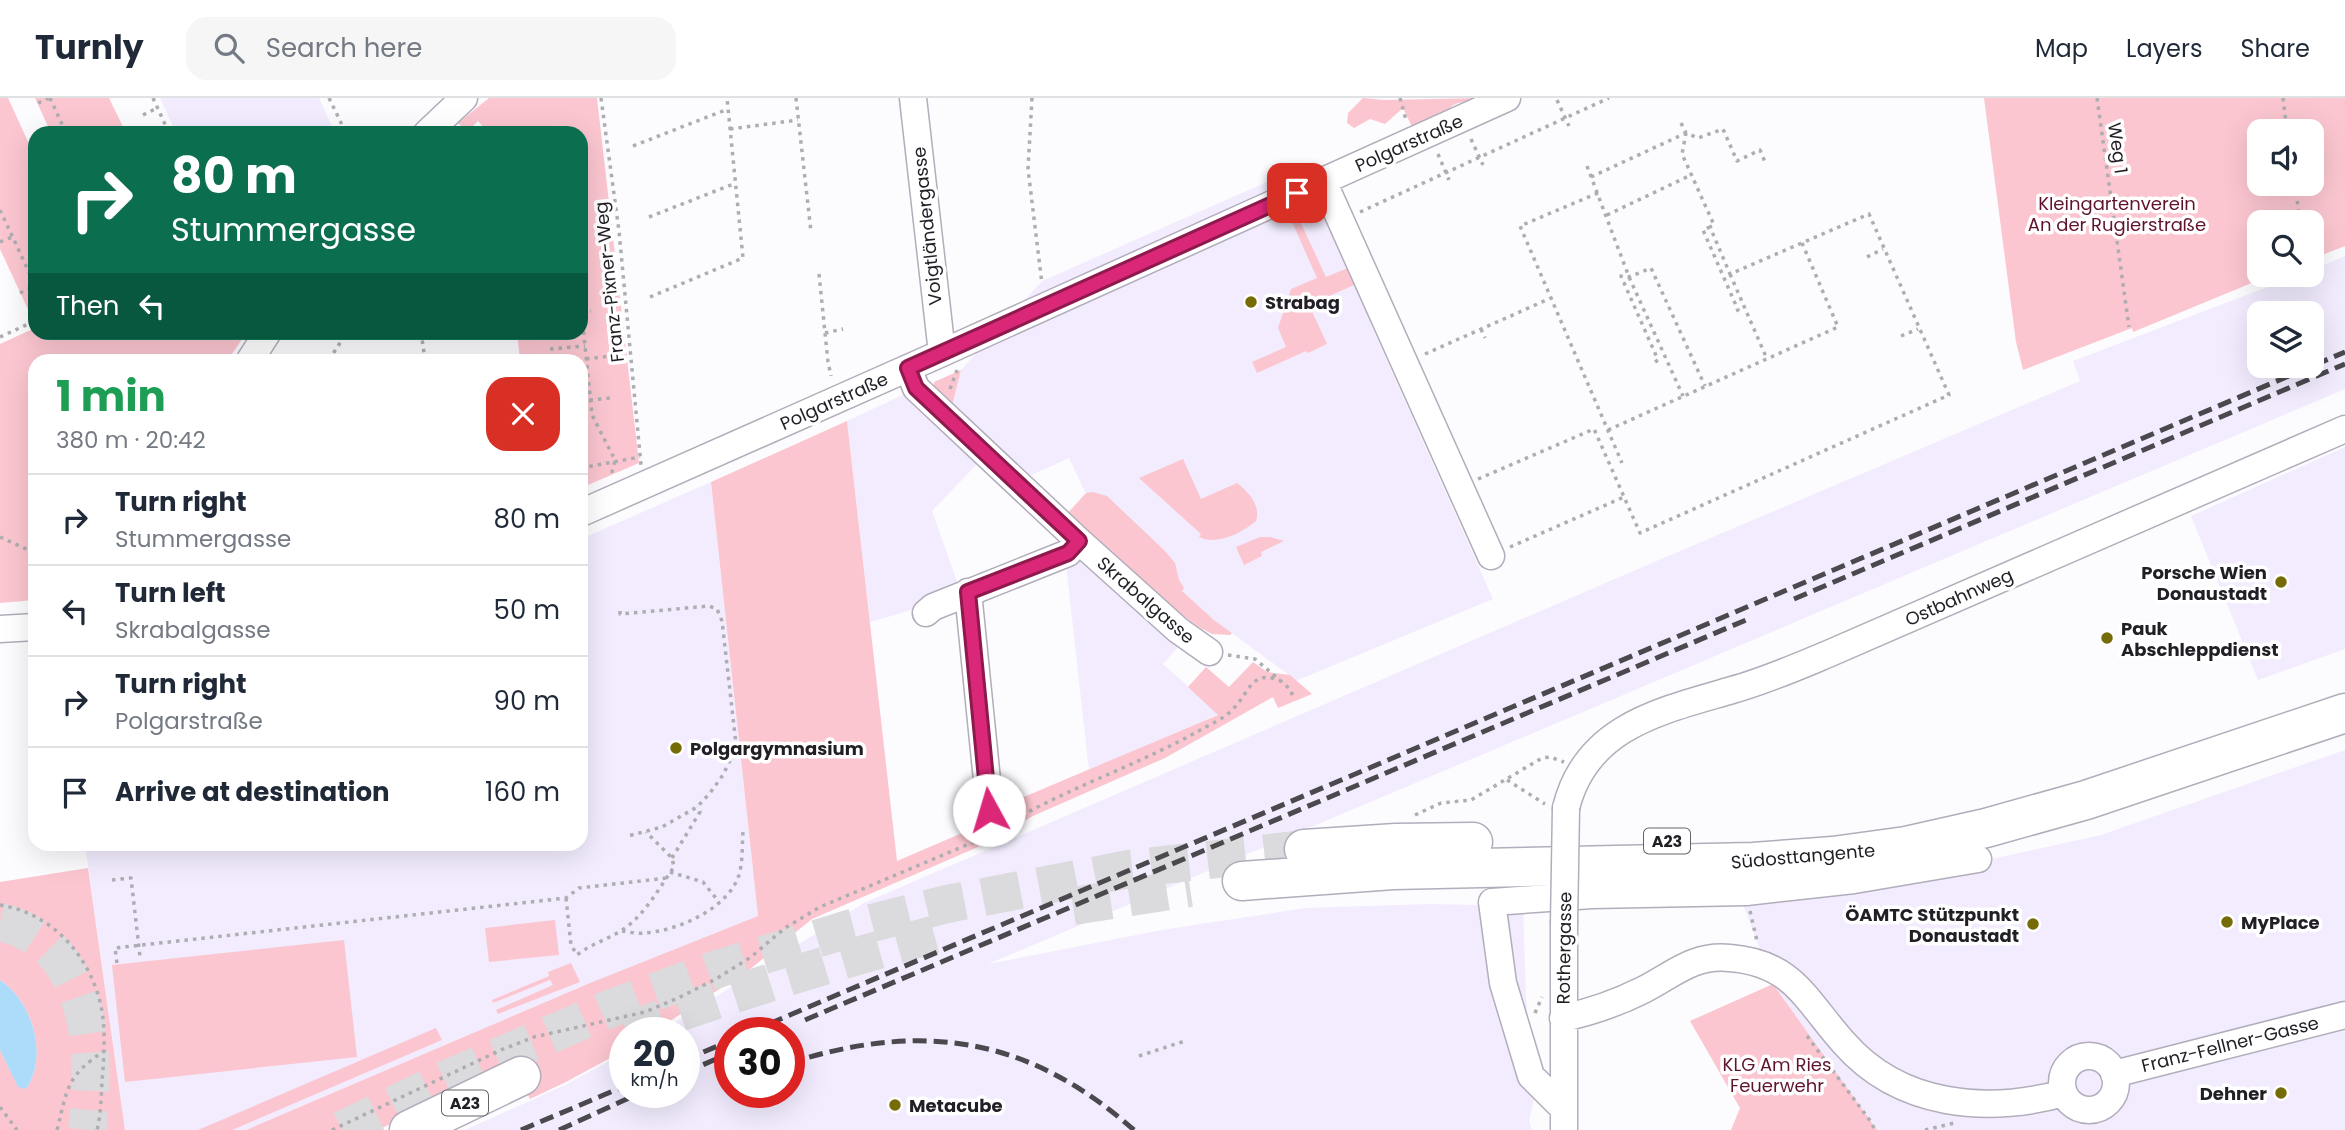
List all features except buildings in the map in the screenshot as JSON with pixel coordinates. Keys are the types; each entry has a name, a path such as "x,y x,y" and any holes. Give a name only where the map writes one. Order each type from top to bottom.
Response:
{"highway":[{"name":"Südosttangente","path":"1304,849 1396,843 1731,840 1886,826 2027,795 2345,690"},
{"name":"Südosttangente","path":"1242,881 1393,870 1753,862 1833,856 1906,846 1986,828 2085,800 2345,713"},
{"name":"A23","path":"409,1130 521,1076"}],"street":[{"path":"434,126 464,98"},
{"name":"Voigtländergasse","path":"913,98 949,361"},
{"name":"Polgarstraße","path":"588,510 908,368 949,361 1323,181 1507,98"},
{"path":"1323,181 1491,556"},
{"name":"Skrabalgasse","path":"908,368 916,388 1079,541 1178,630 1209,652"},
{"name":"Ostbahnweg","path":"1571,766 1621,731 1650,717 1689,701 1768,679 2345,429"},
{"path":"926,613 933,607 968,592 1068,553 1079,541"},
{"path":"968,592 989,810"},
{"path":"0,629 28,627"},
{"name":"Rothergasse","path":"1563,1119 1564,924 1558,808 1571,787 1571,766"},
{"path":"1563,1119 1531,1076 1503,983 1492,902 1592,895 1746,892 1854,880 1978,859"},
{"path":"1563,1018 1607,1006 1644,989 1675,970 1700,960 1727,957 1753,961 1781,973 1803,991 1845,1045 1868,1065 1894,1082 1923,1095 1963,1104 1999,1104 2064,1093"},
{"name":"Franz-Fellner-Gasse","path":"2114,1074 2345,1015"},
{"path":"2088,1056 2104,1061 2114,1074 2114,1092 2103,1106 2094,1109 2076,1107 2064,1093 2063,1076 2067,1068 2080,1057 2088,1056"}],"path":[{"path":"38,103 49,98 63,126"},
{"path":"153,98 166,126"},
{"path":"329,98 343,126"},
{"name":"Franz-Pixner-Weg","path":"601,98 619,231 641,465"},
{"path":"650,297 743,258 727,98"},
{"path":"796,98 811,232"},
{"path":"1032,98 1028,169 1042,284"},
{"path":"1400,98 1406,122"},
{"path":"1353,215 1609,98"},
{"name":"Weg 1","path":"2097,98 2129,327"},
{"path":"2283,98 2286,119"},
{"path":"1557,100 1569,126"},
{"path":"143,115 157,108"},
{"path":"633,146 728,108"},
{"path":"730,129 799,120"},
{"path":"1681,124 1686,133 1698,138 1723,128 1737,161 1760,150 1765,162"},
{"path":"1686,133 1682,154 1714,225 1701,231 1738,310 1734,312"},
{"path":"1591,177 1686,133"},
{"path":"1471,139 1483,165"},
{"path":"1438,154 1449,180"},
{"path":"1587,166 1629,277 1682,396"},
{"path":"1607,215 1691,175"},
{"path":"649,217 736,183"},
{"path":"1598,193 1520,226 1622,463"},
{"path":"0,210 28,271"},
{"path":"1594,429 1640,533 1949,395 1869,215 1730,274"},
{"path":"1710,227 1767,359"},
{"path":"0,242 12,237"},
{"path":"1608,430 1838,327 1802,243"},
{"path":"1867,257 1883,249"},
{"path":"1655,362 1658,360 1619,277 1629,277 1651,268 1705,386"},
{"path":"819,274 831,376"},
{"path":"20,293 28,289"},
{"path":"1416,358 1551,298"},
{"path":"588,312 592,312"},
{"path":"0,337 28,324"},
{"path":"825,333 843,329"},
{"path":"1481,329 1485,338"},
{"path":"1901,336 1919,329"},
{"path":"584,340 586,354"},
{"path":"550,349 585,346"},
{"path":"588,359 611,356"},
{"path":"949,361 949,395"},
{"path":"588,376 592,415 615,460 612,472 621,495"},
{"path":"591,401 610,398"},
{"path":"1471,481 1605,424"},
{"path":"588,467 640,457"},
{"path":"1491,556 1624,497"},
{"path":"1522,535 1525,541"},
{"path":"0,537 28,550"},
{"path":"620,611 620,614 703,604 717,609 721,614 736,744 723,775 697,807 679,819 628,836"},
{"path":"1209,652 1255,659 1290,689 1294,699"},
{"path":"332,1130 534,1037 645,1012 678,998 739,964 785,928 820,907 976,841 1032,809 1168,749 1222,718 1238,704 1252,683 1260,679 1276,678 1283,682"},
{"path":"1406,819 1441,803 1471,800 1542,758 1550,757 1571,766"},
{"path":"1507,780 1558,808"},
{"path":"672,858 700,812 697,807"},
{"path":"622,931 642,933 663,930 698,917 719,902 738,878 743,831"},
{"path":"566,898 571,945 577,955 590,945 622,931 647,905 674,867 672,858 646,832"},
{"path":"670,872 703,882 719,902"},
{"path":"112,880 131,878 140,957"},
{"path":"117,963 115,948 566,898 579,888 667,878"},
{"path":"0,905 28,912 62,935 76,951 93,981 101,1007 104,1051 97,1130"},
{"path":"1805,1033 1875,1130"},
{"path":"1139,1056 1185,1041"},
{"path":"58,1130 68,1087 74,1075 104,1051"},
{"path":"0,1107 17,1130"}],"shaded area":[{"path":"160,98 319,98 332,126 173,126"},
{"path":"1310,163 1380,320 1371,325 1493,599 1293,682 1289,675 1214,620 1081,500 1086,494 1069,458 1027,477 952,406 961,370 1042,281"},
{"path":"2345,256 2345,389 988,964 1162,930 1306,908 1430,904 1523,906 1526,997 1535,1096 1529,1121 1532,1130 465,1130 565,1085 609,1061 609,1108 700,1108 700,1017 684,1017 864,903 2080,381 2073,361 2267,287 2324,287 2324,265"},
{"path":"907,393 979,462 932,511 958,584 926,594 922,607 870,622 847,421"},
{"name":"Porsche Wien Donaustadt","path":"2345,447 2345,649 2258,680 2191,516"},
{"path":"711,482 758,916 590,983 246,1130 125,1130 86,851 588,851 588,536"},
{"path":"1081,560 1179,646 1163,664 1219,714 1089,770 1066,564"},
{"path":"2345,750 2345,1130 1877,1130 1773,984 1741,899 1874,885 2101,835"}],"green space":[{"path":"0,98 8,98 28,142 28,309 0,249"},
{"path":"35,98 109,98 123,126 48,126"},
{"path":"489,98 597,98 639,463 588,485 588,354 519,354 518,340 588,340 588,126 482,126 478,121 473,126 461,126 458,123"},
{"path":"1363,98 1482,98 1457,103 1446,114 1413,129 1403,108 1385,124 1370,119 1354,128 1347,123 1348,113"},
{"name":"Kleingartenverein An der Rugierstraße","path":"1984,98 2345,98 2345,246 2324,254 2324,210 2247,210 2247,285 2133,332 2132,328 2023,370 2016,342"},
{"path":"1299,219 1326,277 1355,265 1368,294 1360,297 1354,285 1309,305 1327,344 1257,373 1252,362 1286,347 1278,328 1291,289 1317,278 1292,222"},
{"path":"28,331 28,340 241,340 232,354 28,354 28,601 0,603 0,344"},
{"path":"961,370 952,406 934,387 934,382"},
{"path":"847,421 897,861 983,824 983,812 1218,715 1188,687 1206,667 1229,687 1253,662 1267,672 1290,675 1312,694 1278,708 1273,697 1165,758 1033,816 978,847 812,919 749,970 676,1017 609,1017 609,1059 530,1099 525,1089 520,1061 378,1130 246,1130 590,983 758,916 711,482"},
{"path":"1183,459 1201,499 1237,483 1253,500 1257,510 1256,521 1229,537 1213,540 1199,537 1201,534 1139,478"},
{"path":"1086,493 1107,496 1164,550 1175,563 1184,588 1182,591 1232,633 1230,635 1212,634 1162,600 1066,515"},
{"path":"1260,537 1284,541 1261,552 1262,556 1244,565 1236,547"},
{"path":"88,868 125,1130 0,1130 0,1050 18,1086 26,1089 33,1076 36,1046 34,1030 21,1001 0,980 0,882"},
{"path":"555,920 559,955 489,962 485,928"},
{"path":"344,940 357,1057 125,1082 112,965"},
{"path":"571,963 580,982 498,1014 496,1010 553,985 550,980 493,1003 492,1000 549,976 548,972"},
{"name":"KLG Am Ries Feuerwehr","path":"1773,984 1877,1130 1731,1130 1740,1108 1690,1021"},
{"path":"436,1028 442,1040 232,1130 198,1130"}],"water":[{"path":"0,980 21,1001 34,1030 36,1061 33,1076 26,1089 18,1087 0,1050"}],"tunnel":[{"path":"342,1130 447,1079 614,1007 714,970 852,928 947,904 1129,869 1304,849"},
{"path":"1073,906 1190,888"},
{"path":"0,922 31,934 54,953 71,977 82,1005 88,1036 91,1068 87,1130"},
{"path":"667,1017 780,980 936,934"}],"railway":[{"path":"785,1017 2345,352"},
{"path":"1794,599 2345,364"},
{"path":"805,1020 1746,620"},
{"path":"805,1059 838,1050 884,1043 929,1041 972,1046 1013,1056 1054,1074 1094,1098 1134,1130"},
{"path":"700,1053 714,1048"},
{"path":"700,1066 714,1060"},
{"path":"521,1130 609,1093"},
{"path":"559,1130 609,1107"}],"place":[{"name":"Strabag","path":"1251,302"},
{"name":"Porsche Wien Donaustadt","path":"2281,582"},
{"name":"Pauk Abschleppdienst","path":"2107,638"},
{"name":"Polgargymnasium","path":"676,748"},
{"name":"MyPlace","path":"2227,922"},
{"name":"ÖAMTC Stützpunkt Donaustadt","path":"2033,924"},
{"name":"Dehner","path":"2281,1093"},
{"name":"Metacube","path":"895,1105"}],"route":[{"path":"989,810 968,592 1068,553 1079,541 916,388 908,368 1297,193"}]}
